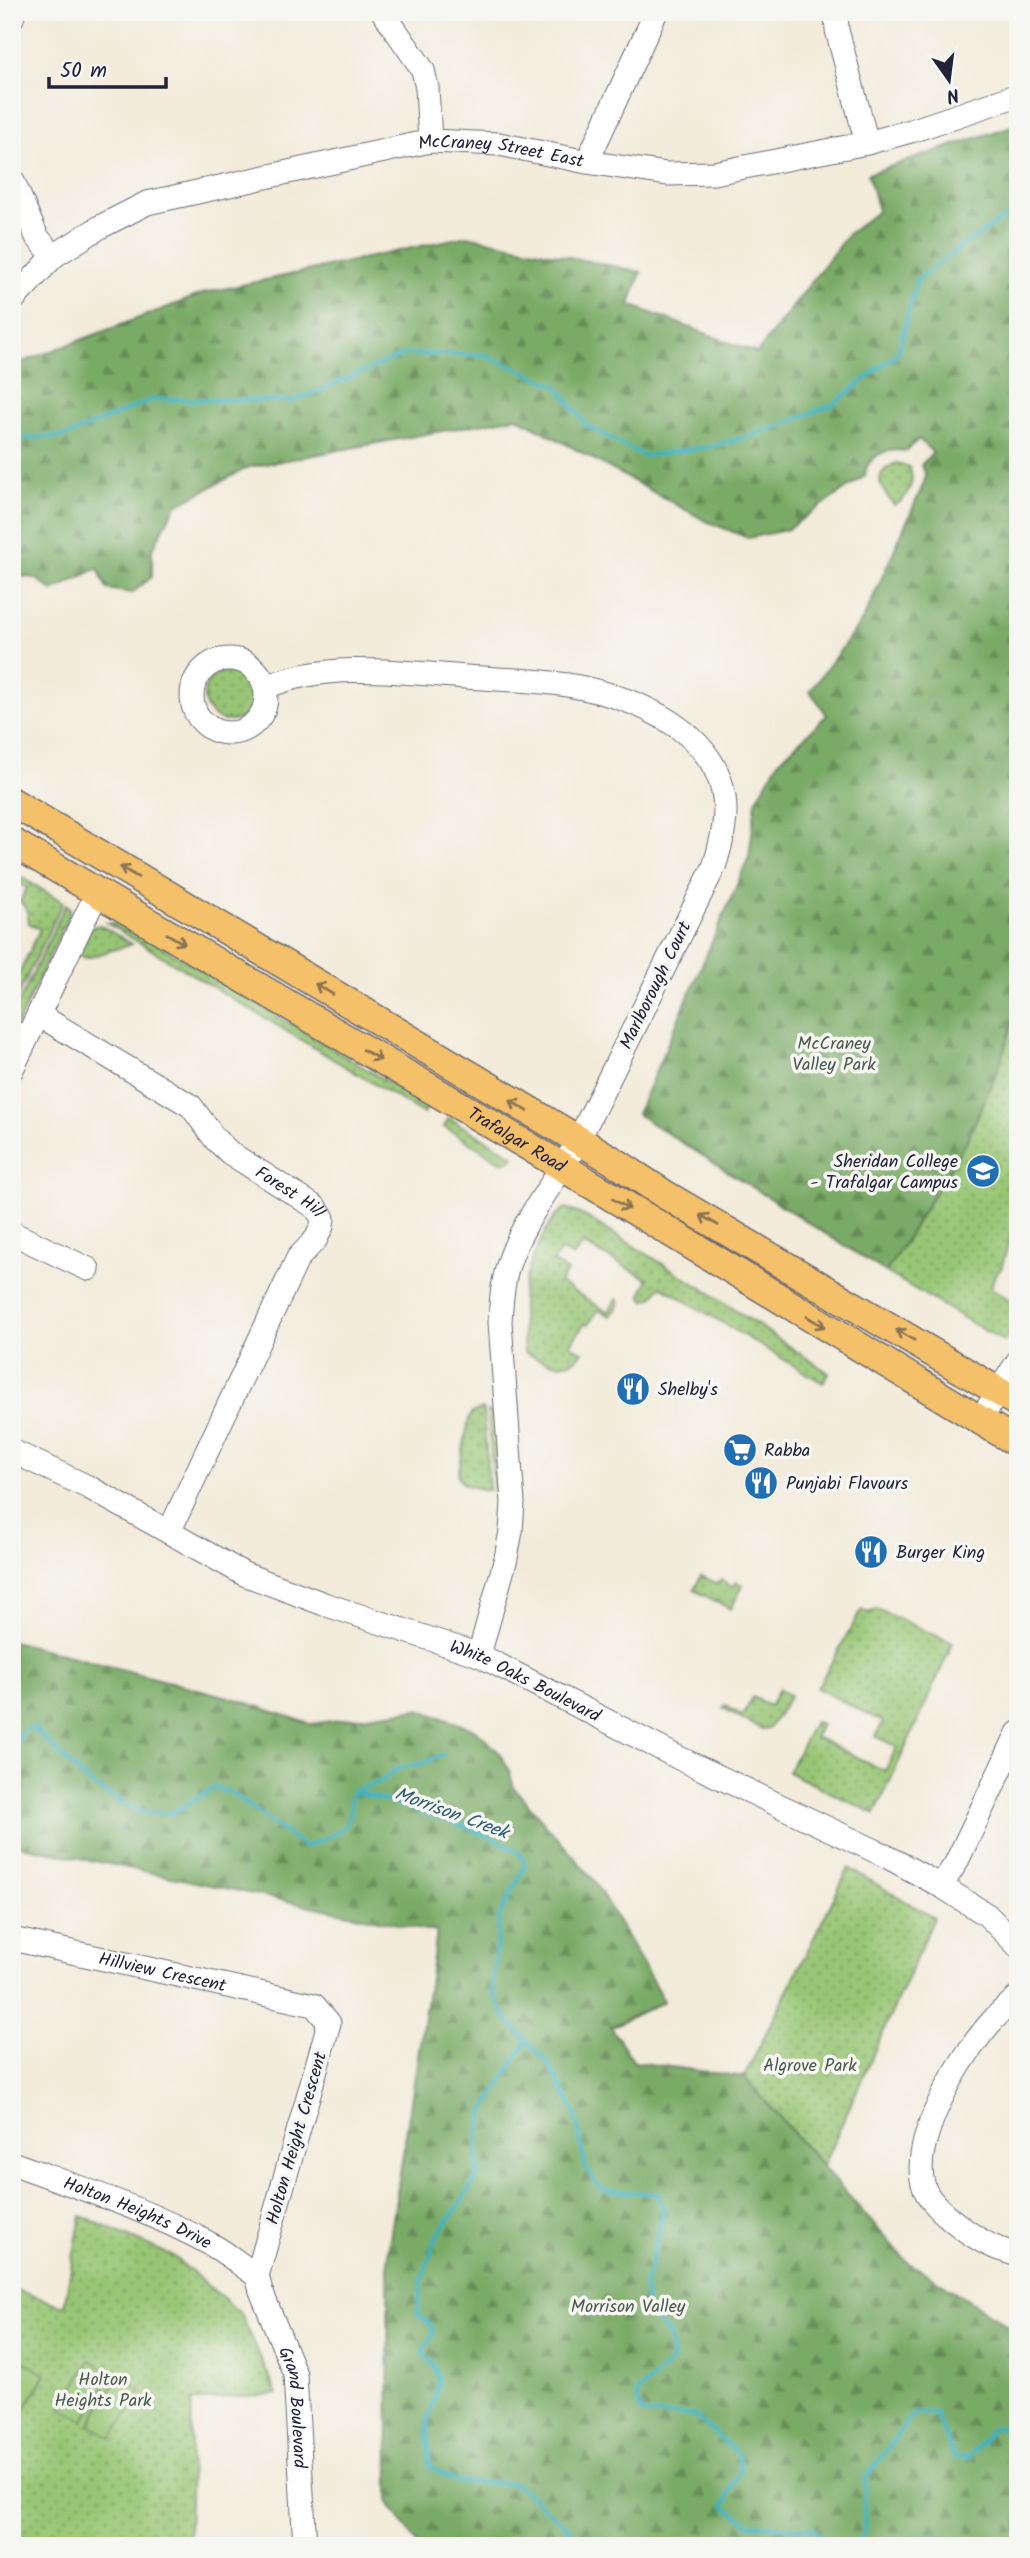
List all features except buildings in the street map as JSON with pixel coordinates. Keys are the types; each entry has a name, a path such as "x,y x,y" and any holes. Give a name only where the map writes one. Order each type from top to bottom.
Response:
{"main road":[{"name":"Trafalgar Road","path":"12,802 1012,1400"},
{"name":"Trafalgar Road","path":"12,842 564,1168 999,1432"}],"street":[{"path":"12,18 14,12"},
{"path":"383,12 423,69 427,88 430,141"},
{"path":"587,162 656,12"},
{"path":"836,12 837,30 867,143"},
{"name":"McCraney Street East","path":"12,301 54,257 100,227 147,203 430,141 499,144 587,162 667,174 714,173 867,143 911,131 1018,94"},
{"path":"12,179 37,237 54,257"},
{"name":"Marlborough Court","path":"266,687 305,675 339,670 413,672 546,682 589,689 655,712 696,742 711,762 720,785 725,808 722,840 714,867 578,1141 564,1168 524,1227 508,1266 500,1322 513,1503 511,1531 479,1655"},
{"path":"12,1069 97,893"},
{"name":"Forest Hill","path":"39,1015 191,1106 210,1133 230,1153 301,1196 320,1212 323,1218 316,1239 298,1258 169,1532"},
{"path":"12,1233 88,1269"},
{"path":"999,1432 1012,1400 1018,1362"},
{"name":"White Oaks Boulevard","path":"12,1451 90,1488 244,1574 324,1604 479,1655 677,1757 837,1830 941,1886 987,1915 1018,1946"},
{"path":"941,1886 956,1863 1018,1733"},
{"name":"Hillview Crescent","path":"12,1939 314,2005"},
{"path":"1018,1997 994,2018 957,2066 924,2139 920,2164 924,2189 940,2209 990,2245 1018,2255"},
{"name":"Holton Height Crescent","path":"257,2276 329,2023 314,2005"},
{"name":"Holton Heights Drive","path":"12,2163 133,2207 213,2246 257,2276"},
{"name":"Grand Boulevard","path":"257,2276 295,2374 305,2546"}],"green space":[{"name":"McCraney Valley Park","path":"1018,124 1018,1007 998,1069 967,1140 886,1272 637,1114 749,857 756,801 778,762 827,715 810,691 864,618 924,483 925,474 921,465 933,453 919,439 906,451 879,454 869,463 865,476 786,530 748,538 706,521 517,417 249,467 176,505 152,550 152,577 132,593 107,589 98,568 53,591 35,578 12,575 12,366 205,293 467,236 641,272 630,305 757,353 848,234 878,211 868,174"},
{"path":"897,463 909,467 912,478 907,494 894,505 880,481 883,471"},
{"path":"229,671 247,678 254,696 247,714 229,721 211,714 204,696 211,678"},
{"path":"12,872 63,902 12,1008 12,989 40,929 29,923 27,911 20,901 27,888 12,879"},
{"path":"66,904 70,908 69,915 12,1036 12,1017"},
{"path":"107,923 118,923 131,928 428,1106 424,1114"},
{"path":"100,925 132,944 87,958 74,954 92,927"},
{"name":"Sheridan College - Trafalgar Campus","path":"1018,1007 1018,1210 1001,1269 995,1274 991,1288 1018,1303 1018,1318 1004,1342 886,1272 967,1140 998,1069"},
{"path":"449,1118 514,1156 503,1163 444,1127"},
{"path":"566,1208 586,1217 707,1291 829,1373 823,1383 661,1286 653,1297 645,1301 641,1295 648,1279 583,1244 573,1257 561,1250 553,1262 567,1271 560,1283 608,1312 617,1299 620,1304 611,1316 598,1310 588,1325 585,1323 570,1345 583,1352 570,1362 555,1363 524,1352 522,1305 525,1281 545,1232"},
{"path":"483,1409 489,1490 467,1485 458,1476 469,1419 472,1413"},
{"path":"488,1411 494,1413 496,1418 501,1483 494,1491"},
{"path":"701,1576 718,1584 721,1580 733,1587 736,1582 743,1585 731,1609 694,1590"},
{"path":"862,1609 869,1613 877,1609 953,1643 875,1814 788,1772 814,1722 821,1724 815,1737 885,1771 897,1747 876,1736 883,1722 817,1688"},
{"name":"Morrison Valley","path":"12,1641 236,1699 310,1724 418,1709 476,1730 500,1753 514,1788 594,1880 664,2001 611,2027 634,2062 744,2077 905,2260 1018,2332 1018,2546 419,2546 389,2503 388,2251 437,1932 12,1844"},
{"path":"779,1689 790,1696 769,1728 761,1729 723,1708 725,1705 742,1715 753,1697 770,1706"},
{"name":"Algrove Park","path":"849,1868 934,1918 823,2166 744,2077"},
{"name":"Holton Heights Park","path":"81,2216 173,2256 241,2314 277,2394 192,2401 189,2546 12,2546 12,2289 64,2306"},
{"path":"12,2354 46,2375 12,2428"},
{"path":"90,2360 112,2374 84,2421 62,2408"},
{"path":"118,2377 141,2391 112,2438 90,2425"}],"waterway":[{"path":"12,439 67,436 153,399 294,401 405,354 485,355 557,386 587,426 644,456 710,447 766,431 834,404 898,353 917,280 1003,219 1018,220"},
{"name":"Morrison Creek","path":"12,1754 23,1731 32,1727 90,1784 140,1812 171,1814 214,1788 230,1792 305,1847 345,1826 350,1814 353,1791 469,1828 510,1847 521,1856 525,1866 500,1915 492,1990 507,2020 548,2063 575,2113 586,2169 602,2190 658,2194 664,2210 645,2287 647,2311 669,2335 673,2360 636,2394 642,2414 694,2415 739,2455 740,2470 724,2506 749,2524 813,2529 833,2546"},
{"path":"353,1791 380,1782 398,1768 421,1764 444,1754"},
{"path":"527,2040 485,2110 478,2137 477,2177 436,2237 422,2280 417,2314 432,2326 433,2335 422,2352 438,2376 428,2422 430,2466 455,2481 516,2484 569,2528 567,2536 558,2546"},
{"name":"Morrison Creek","path":"858,2546 864,2533 865,2479 914,2413 935,2412 954,2457 969,2458 992,2429 1018,2426"}],"place":[{"name":"Sheridan College - Trafalgar Campus","path":"983,1171"},
{"name":"Shelby's","path":"633,1389"},
{"name":"Rabba","path":"740,1450"},
{"name":"Punjabi Flavours","path":"761,1483"},
{"name":"Burger King","path":"871,1552"}]}
